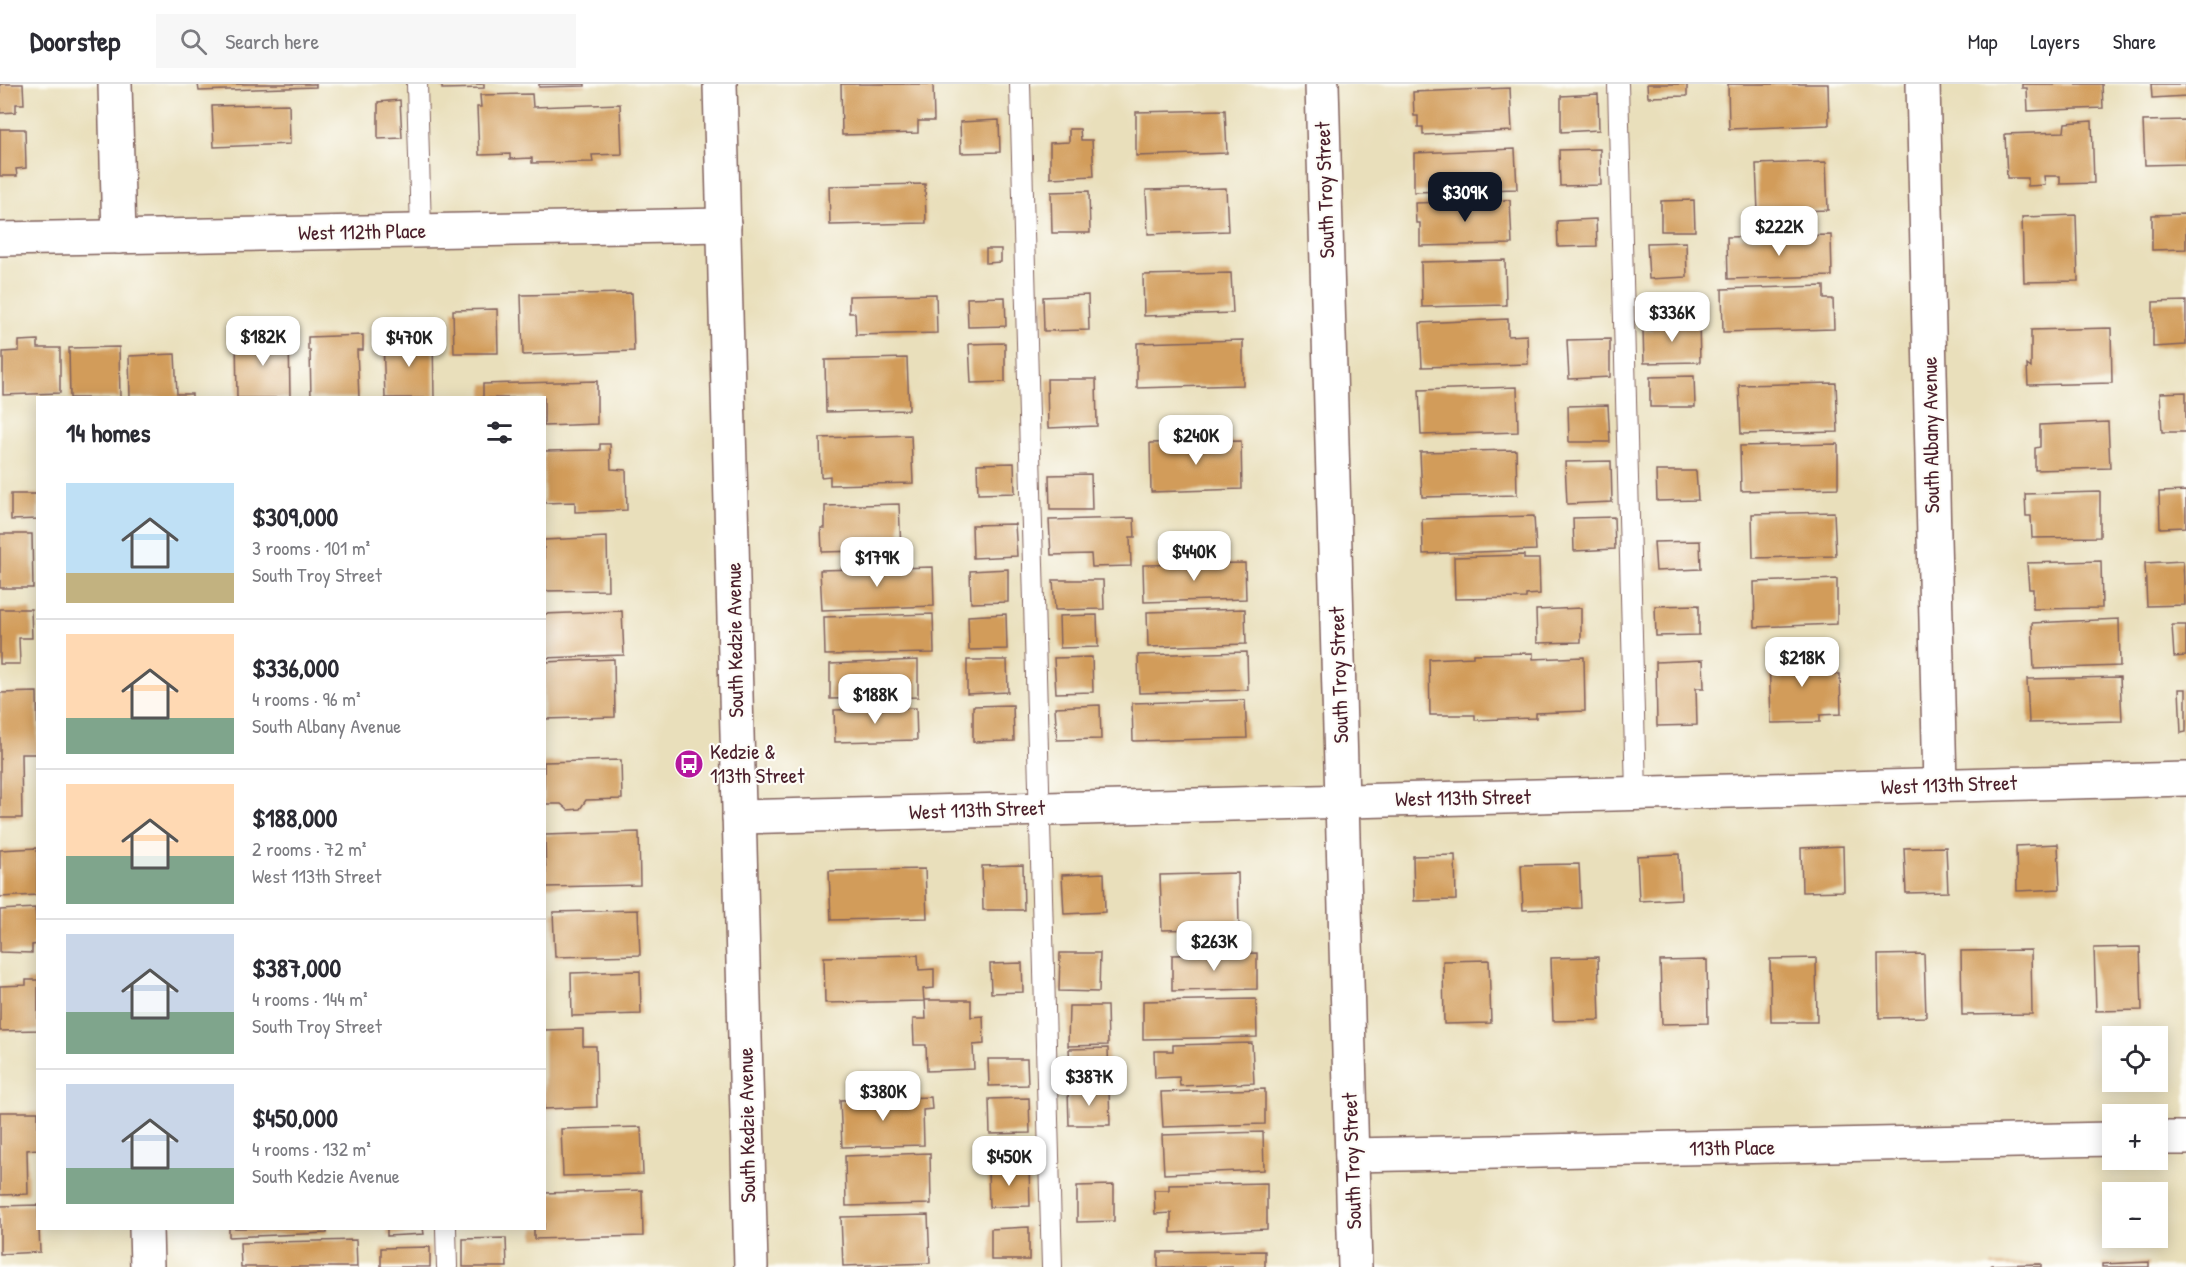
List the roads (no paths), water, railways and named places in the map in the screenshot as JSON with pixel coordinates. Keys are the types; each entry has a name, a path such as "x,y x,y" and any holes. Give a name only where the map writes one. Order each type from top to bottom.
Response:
{"street":[{"path":"115,84 119,237"},
{"name":"South Kedzie Avenue","path":"720,84 751,1267"},
{"name":"South Troy Street","path":"1322,84 1355,1267"},
{"name":"South Albany Avenue","path":"1923,84 1940,786"},
{"name":"West 112th Place","path":"0,239 724,225"},
{"name":"West 113th Street","path":"739,817 2186,779"},
{"path":"2168,1138 2186,1138"},
{"name":"113th Place","path":"1352,1155 2102,1139"},
{"path":"147,1230 147,1267"}],"lane":[{"path":"417,84 421,231"},
{"path":"1020,84 1052,1267"},
{"path":"1618,84 1636,793"},
{"path":"446,1230 447,1267"}],"place":[{"name":"Kedzie & 113th Street","path":"689,764"}]}
